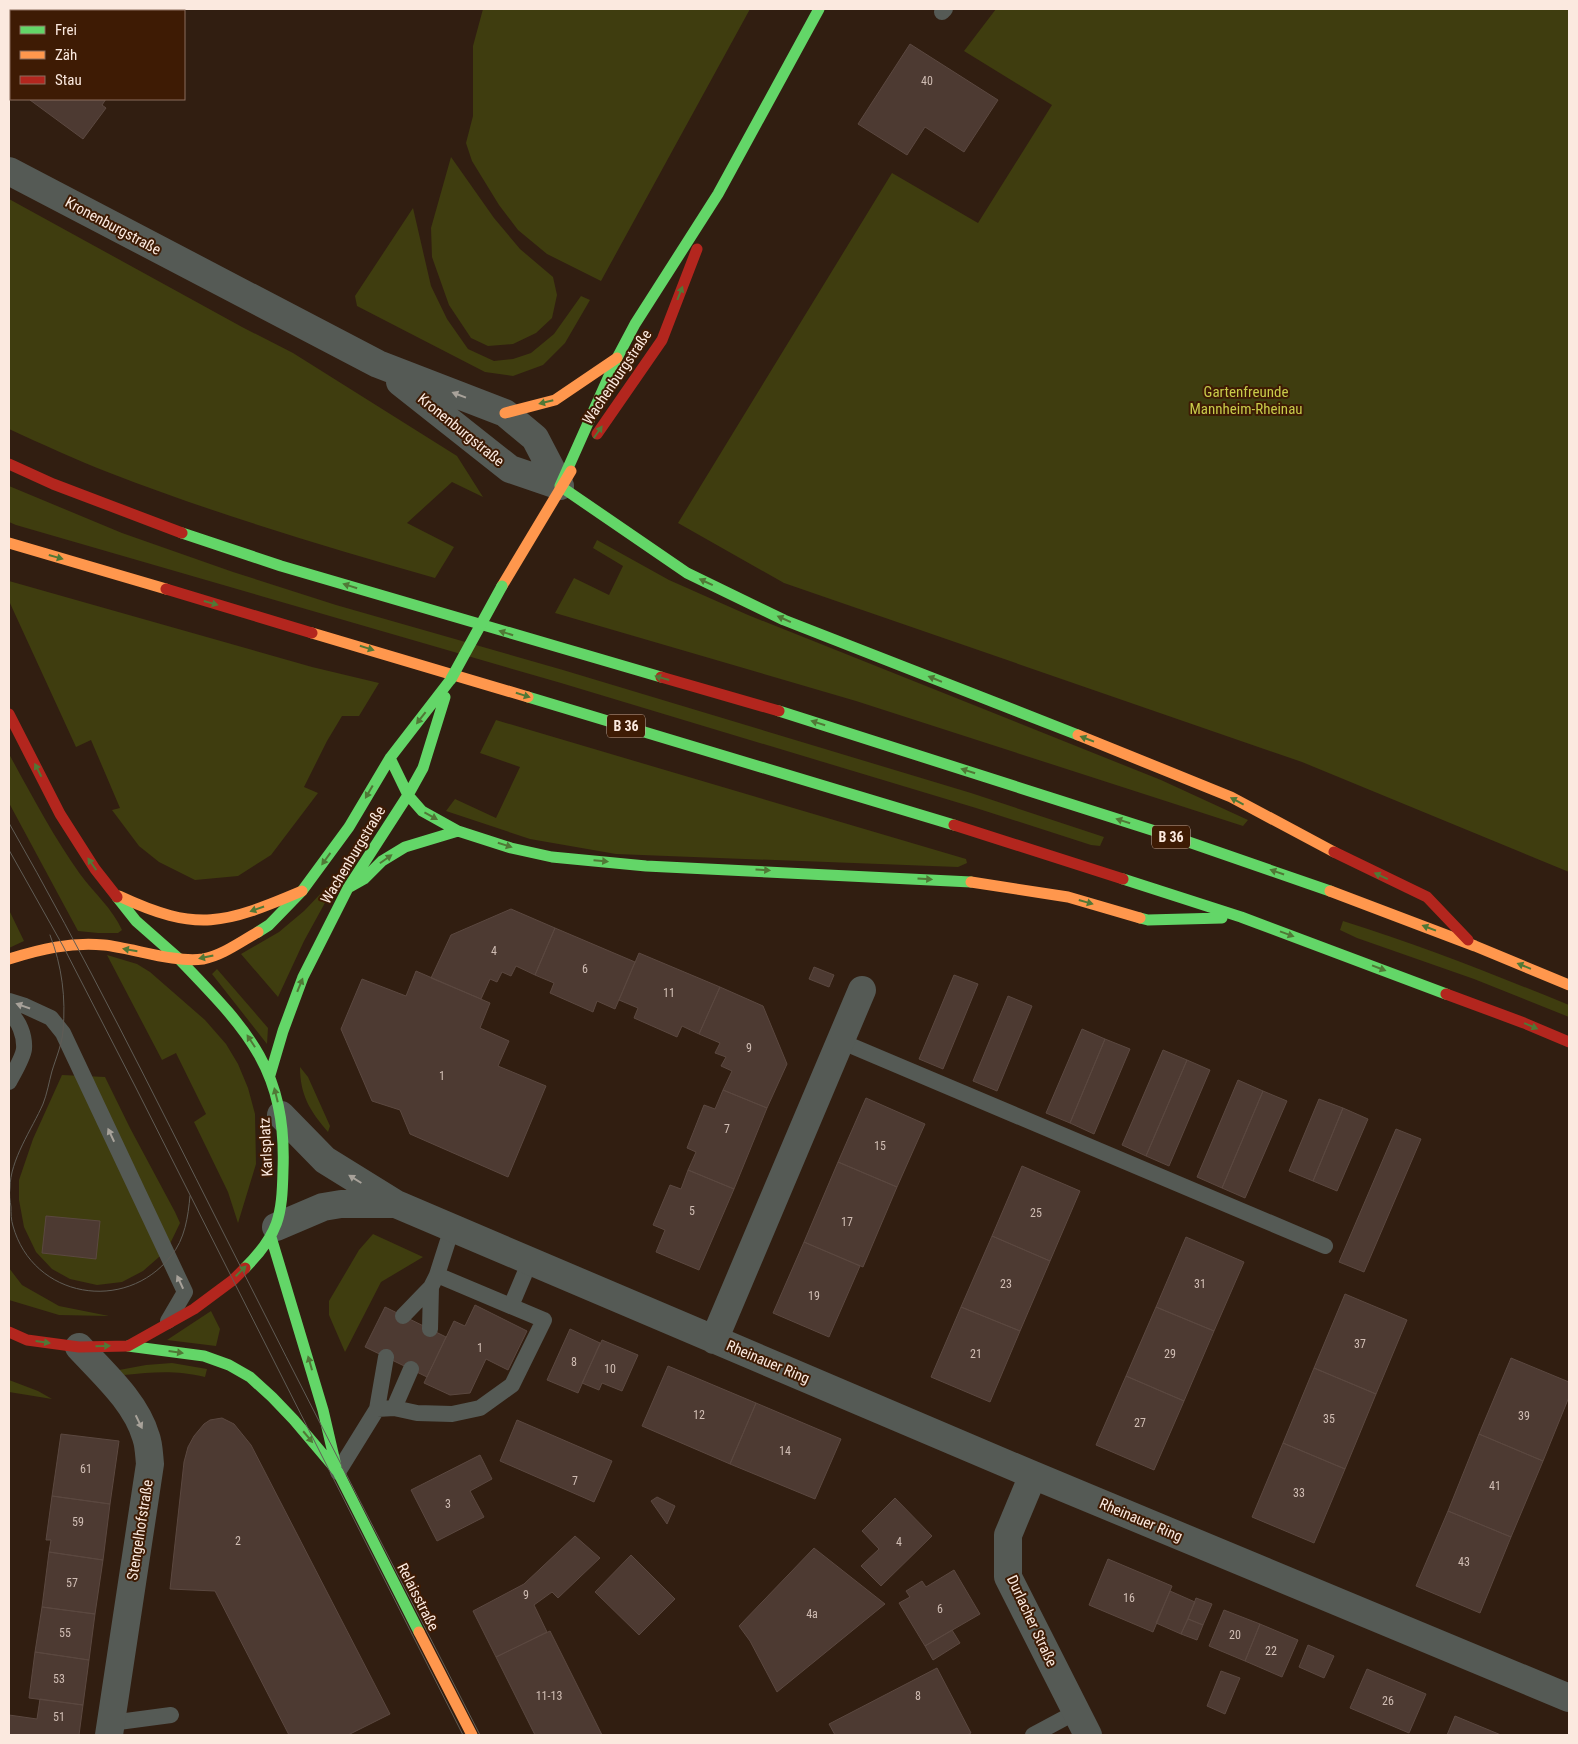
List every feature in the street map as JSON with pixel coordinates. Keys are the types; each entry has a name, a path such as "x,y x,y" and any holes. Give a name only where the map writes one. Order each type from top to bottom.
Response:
{"main road":[{"name":"Wachenburgstraße","path":"178,958 201,959 220,954 269,925 302,891 349,827 390,758 450,679 560,486 617,358 635,324 718,194 819,9"},
{"name":"Wachenburgstraße","path":"560,486 662,340 718,194"},
{"path":"505,413 555,400 617,358"},
{"name":"B 36","path":"9,464 53,484 177,531 281,566 766,707 1190,842 1336,893 1475,946 1569,985"},
{"path":"560,486 687,574 784,620 1167,770 1231,797 1355,864 1427,897 1475,946"},
{"name":"B 36","path":"9,543 820,783 1008,841 1241,917 1515,1019 1569,1042"},
{"name":"Wachenburgstraße","path":"270,1075 283,1030 303,977 348,888 408,795 423,768 450,679"},
{"name":"Karlsplatz","path":"9,714 60,814 113,893 136,921 178,958 228,1010 252,1041 270,1075 281,1115 284,1143 282,1202 274,1232 233,1280 194,1309 128,1346 79,1347 27,1340 9,1332"},
{"path":"390,758 408,795 422,811 458,831 511,848 552,857 646,866 959,880 1068,897 1148,920 1241,917"},
{"path":"348,888 364,879 382,861 405,847 458,831"},
{"path":"113,893 153,911 178,919 199,921 226,919 302,891"},
{"path":"9,959 54,946 103,945 178,958"},
{"name":"Relaisstraße","path":"274,1232 338,1472"},
{"name":"Relaisstraße","path":"128,1346 204,1356 229,1365 250,1377 294,1420 338,1472 472,1735"}],"street":[{"name":"Kronenburgstraße","path":"9,171 378,364 505,413 535,438 560,486"},
{"name":"Kronenburgstraße","path":"378,364 510,469 560,486"},
{"name":"Rheinauer Ring","path":"714,1340 862,990"},
{"name":"Rheinauer Ring","path":"281,1115 325,1160 396,1204 1033,1475 1569,1698"},
{"name":"Rheinauer Ring","path":"274,1232 322,1207 341,1204 396,1204"},
{"name":"Stengelhofstraße","path":"79,1347 134,1411 146,1436 150,1464 110,1729"},
{"name":"Durlacher Straße","path":"1033,1475 1008,1535 1008,1577 1082,1724"}],"lane":[{"path":"9,1001 26,1006 50,1018 63,1033 184,1292 166,1325"},
{"path":"9,1013 22,1030 24,1050 9,1082"},
{"path":"840,1041 1325,1246"},
{"path":"430,1329 434,1281 452,1228"},
{"path":"511,1306 530,1261"},
{"path":"377,1409 394,1408 417,1413 452,1414 480,1408 512,1385 544,1320 511,1306 434,1281"},
{"path":"403,1316 434,1281"},
{"path":"338,1472 377,1409 386,1357"},
{"path":"394,1408 411,1369"},
{"path":"110,1729 171,1715"},
{"path":"1033,1735 1082,1724"}],"green space":[{"path":"483,9 750,9 601,281 547,254 518,230 499,205 472,161 466,143 473,116 473,46"},
{"name":"Gartenfreunde Mannheim-Rheinau","path":"996,9 1569,9 1569,872 1302,762 784,583 678,523 892,173 978,223 1052,105 964,51"},
{"path":"451,157 494,218 520,249 553,277 557,295 552,318 536,333 513,344 488,346 471,338 449,305 432,257 431,228"},
{"path":"9,199 293,353 457,456 483,497 452,482 407,523 454,547 435,578 312,542 190,502 97,468 9,429"},
{"path":"413,208 431,286 447,319 468,349 494,361 513,359 531,353 554,334 581,296 590,300 565,343 543,365 513,376 485,372 357,306 355,296"},
{"path":"9,486 122,533 233,572 336,605 563,670 971,793 1104,837 1100,846 1091,845 976,808 561,683 16,525 9,522"},
{"path":"597,540 669,580 748,615 1161,780 1248,820 1243,826 856,701 555,613 574,578 609,595 623,566 593,548"},
{"path":"9,581 312,667 379,683 359,716 342,716 304,787 318,793 271,855 238,876 195,880 159,862 139,846 112,810 120,808 91,740 76,747 9,601"},
{"path":"496,720 966,859 967,863 958,867 616,854 530,839 446,811 455,799 496,818 520,767 480,753"},
{"path":"9,754 70,860 118,922 122,930 118,933 78,931 9,803"},
{"path":"327,887 332,890 304,941 278,997 241,954 279,932 304,911"},
{"path":"9,910 24,941 9,948"},
{"path":"1343,921 1429,950 1569,1005 1569,1017 1474,979 1357,938 1340,930"},
{"path":"107,955 137,964 150,972 205,1020 226,1044 238,1064 248,1088 255,1114 256,1164 238,1223 228,1192 194,1122 206,1114 176,1053 162,1060"},
{"path":"217,969 268,1028 267,1044 212,974"},
{"path":"300,1067 308,1077 330,1126 328,1132 307,1102 300,1077"},
{"path":"62,1075 105,1077 180,1223 167,1250 143,1271 122,1282 97,1285 70,1279 52,1269 36,1252 24,1227 19,1200 19,1180 33,1139"},
{"path":"373,1234 423,1257 381,1282 345,1352 329,1315 329,1301 359,1250"},
{"path":"9,1268 22,1285 59,1306 109,1316 59,1315 9,1300"},
{"path":"211,1311 220,1329 216,1346 167,1340"},
{"path":"172,1363 207,1369 205,1377 164,1372 124,1375 119,1370 146,1365"},
{"path":"9,1380 38,1391 52,1399 9,1392"}],"building":[{"path":"9,9 53,9 10,10 9,67"},
{"path":"910,44 998,100 964,152 925,127 907,155 858,124"},
{"path":"30,100 105,100 102,105 106,108 83,139"},
{"path":"511,909 555,928 535,975 516,966 511,976 502,972 497,982 490,979 481,999 431,978 451,935"},
{"path":"555,928 635,962 615,1009 597,1001 593,1012 550,993 554,983 535,975"},
{"path":"639,953 720,987 699,1034 682,1026 677,1037 634,1018 638,1008 619,1000"},
{"path":"814,967 834,975 829,987 809,979"},
{"path":"416,971 490,1003 480,1028 509,1041 498,1066 546,1086 508,1177 410,1134 400,1110 372,1101 341,1029 362,979 406,996"},
{"path":"954,975 978,984 943,1069 919,1059"},
{"path":"720,987 763,1006 787,1064 767,1108 723,1090 732,1071 721,1066 726,1057 715,1053 720,1043 699,1034"},
{"path":"1008,996 1032,1006 997,1091 973,1081"},
{"path":"1082,1029 1105,1039 1070,1123 1046,1113"},
{"path":"1105,1039 1130,1049 1094,1134 1070,1123"},
{"path":"1163,1050 1187,1060 1146,1156 1122,1145"},
{"path":"1187,1060 1210,1070 1169,1166 1146,1156"},
{"path":"1238,1080 1263,1091 1222,1188 1197,1177"},
{"path":"723,1090 767,1108 734,1189 688,1170 696,1152 687,1148 704,1105 715,1109"},
{"path":"1263,1091 1287,1101 1245,1198 1222,1188"},
{"path":"866,1098 925,1124 897,1187 838,1162"},
{"path":"1319,1099 1343,1108 1313,1181 1289,1171"},
{"path":"1343,1108 1368,1119 1337,1191 1313,1181"},
{"path":"1396,1129 1421,1139 1364,1272 1339,1262"},
{"path":"838,1162 897,1187 863,1267 804,1242"},
{"path":"1022,1166 1080,1191 1050,1261 992,1236"},
{"path":"688,1170 734,1189 699,1270 656,1252 665,1230 653,1225 670,1185 681,1189"},
{"path":"46,1216 100,1221 96,1259 42,1253"},
{"path":"992,1236 1050,1261 1020,1331 961,1307"},
{"path":"1186,1237 1244,1262 1214,1331 1156,1307"},
{"path":"804,1242 860,1266 829,1337 773,1313"},
{"path":"1345,1294 1407,1320 1376,1394 1314,1368"},
{"path":"475,1305 527,1331 508,1370 486,1359 470,1393 450,1395 424,1383 454,1321 465,1326"},
{"path":"385,1307 446,1337 427,1377 365,1347"},
{"path":"961,1307 1020,1331 990,1402 931,1377"},
{"path":"1156,1307 1214,1331 1184,1401 1126,1376"},
{"path":"570,1329 600,1343 578,1393 547,1380"},
{"path":"602,1340 638,1355 622,1391 602,1383 599,1390 582,1383"},
{"path":"1511,1358 1569,1382 1569,1397 1543,1461 1479,1434"},
{"path":"668,1366 756,1403 730,1464 642,1426"},
{"path":"1314,1368 1376,1394 1345,1469 1283,1443"},
{"path":"1126,1376 1184,1401 1154,1470 1096,1445"},
{"path":"756,1403 841,1439 815,1499 730,1464"},
{"path":"222,1418 234,1424 251,1445 390,1714 348,1735 289,1735 215,1591 170,1589 184,1462 188,1447 204,1424 210,1420"},
{"path":"517,1420 612,1461 594,1502 500,1461"},
{"path":"61,1434 119,1441 110,1504 52,1496"},
{"path":"1479,1434 1543,1461 1511,1537 1448,1511"},
{"path":"1283,1443 1345,1469 1314,1543 1252,1517"},
{"path":"480,1455 492,1479 470,1491 484,1517 437,1541 411,1490"},
{"path":"52,1496 110,1504 103,1560 49,1552 51,1540 46,1540"},
{"path":"657,1497 675,1506 667,1524 651,1501"},
{"path":"895,1498 932,1536 881,1586 861,1566 879,1549 862,1531"},
{"path":"1448,1511 1511,1537 1480,1613 1416,1586"},
{"path":"575,1536 600,1558 558,1598 552,1592 534,1605 547,1632 496,1657 473,1611 524,1584"},
{"path":"814,1548 885,1604 777,1692 750,1641 739,1626"},
{"path":"49,1552 103,1560 95,1614 42,1607"},
{"path":"631,1555 675,1599 639,1635 595,1592"},
{"path":"1108,1559 1172,1586 1153,1632 1089,1605"},
{"path":"954,1570 980,1614 925,1646 899,1603 910,1597 906,1591 922,1581 926,1587"},
{"path":"1170,1591 1195,1602 1181,1634 1156,1623"},
{"path":"1196,1598 1212,1604 1203,1625 1188,1619"},
{"path":"42,1607 95,1614 89,1660 35,1652"},
{"path":"1224,1610 1260,1624 1245,1661 1209,1646"},
{"path":"1188,1619 1203,1625 1197,1640 1181,1634"},
{"path":"1260,1624 1298,1640 1282,1677 1245,1661"},
{"path":"952,1630 960,1643 933,1660 925,1646"},
{"path":"550,1631 602,1735 535,1735 496,1657"},
{"path":"1308,1645 1334,1656 1324,1678 1299,1667"},
{"path":"35,1652 89,1660 83,1705 29,1698"},
{"path":"937,1668 971,1733 967,1735 835,1735 829,1724"},
{"path":"1367,1669 1426,1694 1409,1733 1350,1708"},
{"path":"1221,1671 1240,1678 1225,1714 1207,1706"},
{"path":"40,1699 83,1705 79,1735 9,1735 9,1715 37,1719"},
{"path":"1455,1716 1501,1735 1447,1735"}],"tram line":[{"path":"9,823 65,923 118,1025 480,1735"},
{"path":"9,850 63,946 135,1086 463,1735"},
{"path":"50,935 58,958 62,982 64,1006 63,1031 44,1100 22,1145 11,1177 12,1221 24,1250 40,1269 60,1282 82,1290 106,1291 130,1286 152,1274 176,1249 185,1228 190,1196"}],"traffic: fast":[{"path":"560,486 617,358 635,324 718,194 819,9"},
{"path":"560,486 687,573 784,620 1078,735"},
{"path":"182,533 281,566 661,677"},
{"path":"451,679 502,586"},
{"path":"258,932 269,925 302,891 349,827 390,758 451,679"},
{"path":"270,1075 283,1031 303,977 348,888 408,795 423,768 445,697"},
{"path":"528,697 954,825"},
{"path":"779,711 1180,839 1330,891"},
{"path":"390,758 408,795 422,811 458,831 511,848 552,857 646,866 971,882"},
{"path":"348,888 364,879 382,861 405,847 458,831"},
{"path":"1123,879 1241,917 1446,994"},
{"path":"117,897 136,921 178,958"},
{"path":"1140,918 1148,920 1222,918"},
{"path":"178,958 242,1029 257,1052 269,1076 278,1103 282,1134 283,1170 280,1212 272,1234 245,1268"},
{"path":"271,1237 323,1410 336,1466"},
{"path":"128,1346 204,1356 229,1365 250,1377 272,1397 338,1472 419,1632"}],"traffic: slow":[{"path":"505,413 555,400 617,358"},
{"path":"502,586 571,471"},
{"path":"9,543 166,589"},
{"path":"312,633 528,697"},
{"path":"1078,735 1231,797 1334,852"},
{"path":"971,882 1068,897 1140,918"},
{"path":"119,896 146,908 170,915 211,920 252,911 302,891"},
{"path":"1330,891 1475,946 1569,985"},
{"path":"9,959 56,947 91,944 179,959 203,959 224,951 258,932"},
{"path":"419,1632 472,1735"}],"traffic: jam":[{"path":"597,434 662,340 697,249"},
{"path":"9,464 53,484 182,533"},
{"path":"166,589 312,633"},
{"path":"661,677 779,711"},
{"path":"9,714 60,814 95,869 117,897"},
{"path":"954,825 1123,879"},
{"path":"1334,852 1427,897 1468,940"},
{"path":"1446,994 1569,1042"},
{"path":"9,1332 27,1340 79,1347 128,1346 194,1309 233,1280 245,1268"}]}
